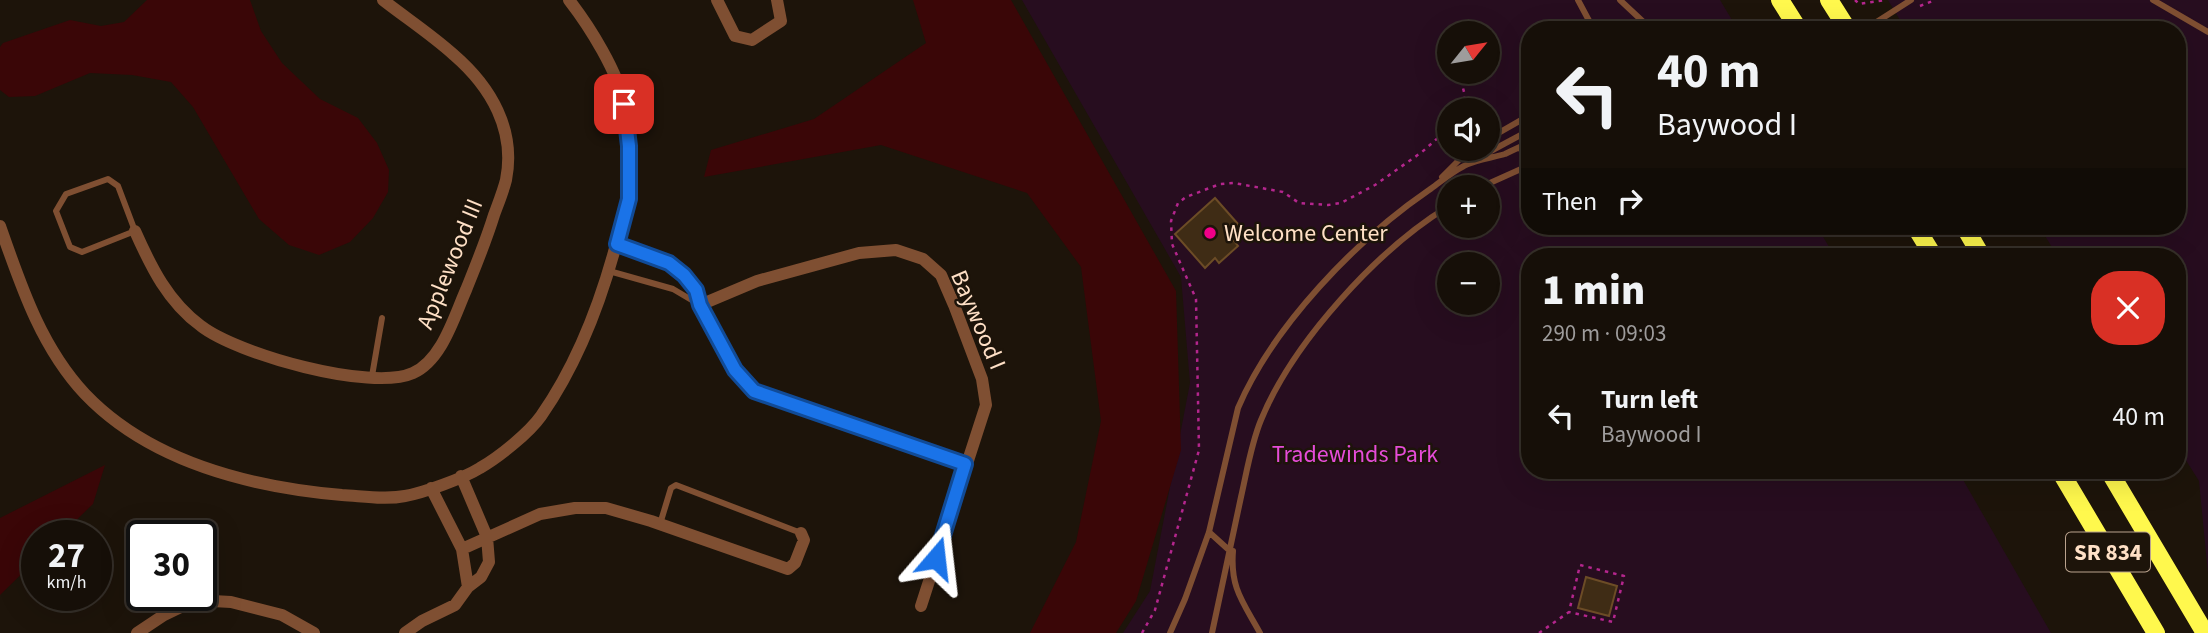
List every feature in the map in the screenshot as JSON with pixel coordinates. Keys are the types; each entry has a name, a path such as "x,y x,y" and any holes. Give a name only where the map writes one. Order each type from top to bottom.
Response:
{"main road":[{"path":"1780,0 1793,21"},
{"path":"1829,0 1842,21"},
{"name":"SR 834","path":"2065,479 2156,633"},
{"name":"SR 834","path":"2114,479 2205,633"}],"street":[{"path":"0,226 23,292 48,344 85,394 123,427 167,453 202,467 266,485 366,497 404,497 479,469 539,419 566,376 609,271 629,199 629,146 624,104 589,26 569,0"},
{"path":"717,0 735,36 752,40 781,21 776,0"},
{"name":"Applewood III","path":"135,231 150,265 170,297 200,326 231,344 262,355 344,375 394,377 413,373 429,362 442,342 481,255 506,180 508,142 499,108 481,84 455,55 389,2"},
{"name":"Baywood I","path":"700,305 757,281 859,253 897,250 923,259 941,275 982,379 986,405 921,606"},
{"path":"700,305 735,370 754,391 965,464"},
{"path":"405,633 422,621 455,605 468,587 481,577 489,562 487,537 461,476"},
{"path":"431,488 462,549 468,587"},
{"path":"462,549 540,514 575,508 606,508 788,569 795,563 804,540 801,533"},
{"path":"137,633 164,615 195,600 231,602 282,615 314,633"}],"lane":[{"path":"1577,0 1589,21"},
{"path":"1620,0 1642,21"},
{"path":"1878,21 1912,0"},
{"path":"2153,0 2208,32"},
{"path":"1500,132 1521,120"},
{"path":"1170,633 1209,532 1238,408 1273,346 1299,311 1351,254 1392,215 1465,165 1521,135"},
{"path":"1465,165 1520,147"},
{"path":"1432,188 1458,161"},
{"path":"1500,178 1521,169"},
{"name":"Applewood III","path":"108,179 118,186 135,231 82,252 70,247 56,211 66,194 108,179"},
{"path":"1212,633 1254,442 1273,394 1322,320 1383,257 1437,214"},
{"path":"617,244 669,263 684,275 696,290 700,305"},
{"path":"609,271 673,289 700,305"},
{"path":"372,376 382,318"},
{"path":"660,524 671,488 676,485 801,533"},
{"path":"1235,526 1231,572 1235,588 1260,633"},
{"path":"1209,532 1230,551"}],"path":[{"path":"1855,0 1859,4 1886,0"},
{"path":"1142,633 1155,610 1199,450 1196,299 1172,244 1171,221 1178,203 1186,197 1220,184 1234,183 1283,192 1299,202 1328,205 1341,203 1376,186 1437,139"},
{"path":"1539,633 1569,612 1580,565 1624,576 1613,622 1569,612"}],"green space":[{"name":"Tradewinds Park","path":"1022,0 1720,0 1733,21 1521,21 1521,235 1822,235 1830,248 1521,248 1521,479 1963,479 2051,633 1123,633 1150,591 1190,383 1181,277"},
{"path":"1888,0 2208,0 2208,574 2199,481 2186,460 2186,248 2052,248 2045,235 2186,235 2186,21 1901,21"}],"shaded area":[{"path":"147,0 250,0 261,31 282,63 320,99 358,118 377,143 389,170 388,192 373,218 350,242 319,255 289,245 259,219 193,107 171,82 132,75 90,73 35,96 9,97 0,90 0,47 3,43 70,20 101,26 124,22"},
{"path":"913,0 1011,0 1176,291 1181,450 1136,601 1116,633 1030,633 1076,542 1101,421 1081,267 1027,193 881,145 704,177 711,150 814,119 926,43"},
{"path":"105,465 93,504 76,520 21,520 21,575 0,595 0,518"}],"building":[{"name":"Welcome Center","path":"1215,198 1245,232 1234,241 1238,246 1219,263 1215,258 1205,268 1175,234"},
{"path":"1586,577 1617,586 1609,616 1578,608"}],"place":[{"name":"Welcome Center","path":"1210,233"}],"route":[{"path":"624,104 629,146 629,199 617,244 669,263 684,275 696,290 700,305 735,370 754,391 965,464 936,558"}]}
